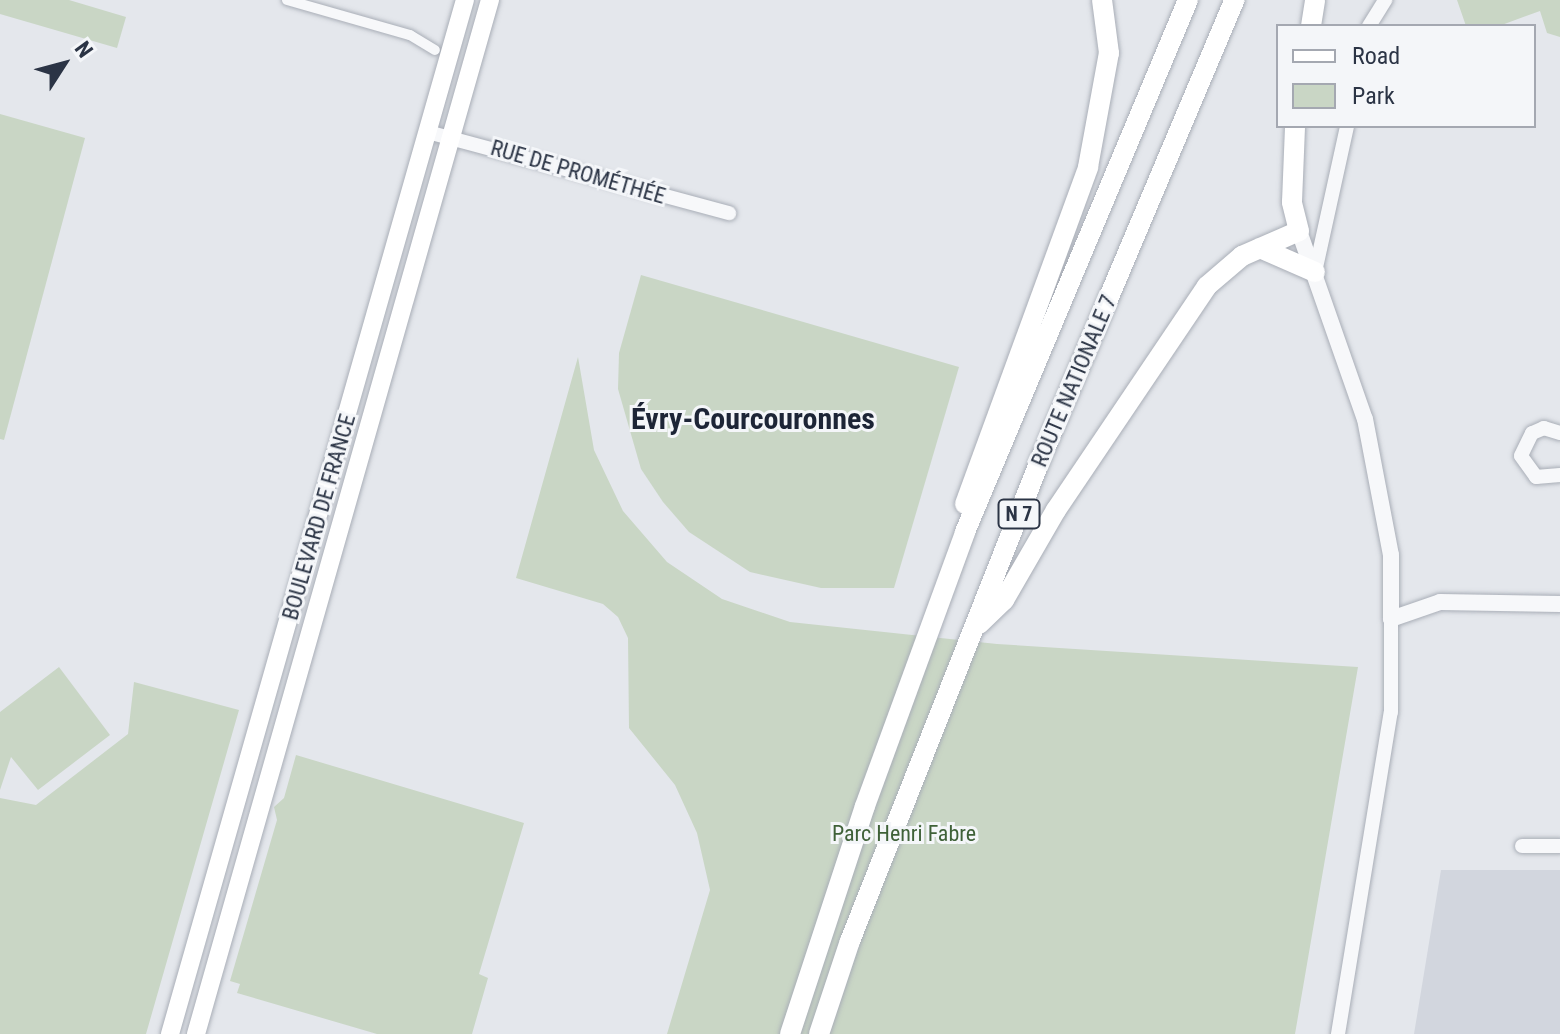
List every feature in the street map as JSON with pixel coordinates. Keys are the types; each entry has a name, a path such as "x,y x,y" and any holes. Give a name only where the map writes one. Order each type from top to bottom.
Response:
{"main road":[{"name":"BOULEVARD DE FRANCE","path":"170,1034 465,0"},
{"name":"BOULEVARD DE FRANCE","path":"196,1034 490,0"},
{"path":"965,532 965,500 1088,167 1109,53 1102,0"},
{"name":"ROUTE NATIONALE 7","path":"790,1034 965,532 1188,0"},
{"name":"ROUTE NATIONALE 7","path":"819,1034 972,631 1234,0"},
{"path":"1311,24 1315,0"},
{"path":"972,631 1004,600 1056,510 1207,286 1233,262 1299,231 1292,202 1295,128"},
{"path":"1260,248 1315,272"}],"street":[{"path":"287,0 410,35 435,50"},
{"path":"1370,24 1385,0"},
{"path":"1315,272 1325,213 1346,128"},
{"name":"RUE DE PROMÉTHÉE","path":"428,132 729,213"},
{"path":"1325,213 1299,231 1365,419 1391,555 1391,712 1338,1034"},
{"path":"1560,433 1544,428 1532,433 1521,456 1536,477 1560,475"},
{"path":"1391,619 1440,602 1560,604"},
{"path":"1522,846 1560,846"}],"shaded area":[{"path":"1441,870 1560,870 1560,1034 1414,1034"}],"green space":[{"path":"0,0 69,0 126,17 117,48 0,14"},
{"path":"1457,0 1560,0 1560,37 1547,33 1540,11 1504,24 1465,24"},
{"path":"0,114 85,138 4,440 0,439"},
{"path":"641,275 959,367 894,588 821,588 750,572 689,532 663,502 641,469 618,389 619,353"},
{"name":"Parc Henri Fabre","path":"578,357 594,450 623,511 667,562 722,599 790,622 997,644 1358,667 1295,1034 667,1034 710,890 697,833 675,785 629,728 628,638 618,617 603,604 516,578"},
{"path":"59,667 110,735 38,790 11,757 0,790 0,712"},
{"path":"134,682 239,710 146,1034 0,1034 0,798 36,805 128,734"},
{"path":"296,755 524,823 479,974 488,978 472,1034 377,1034 237,993 240,984 230,981 277,820 274,807 284,798"}],"district":[{"name":"Évry-Courcouronnes","path":"753,419"}]}
